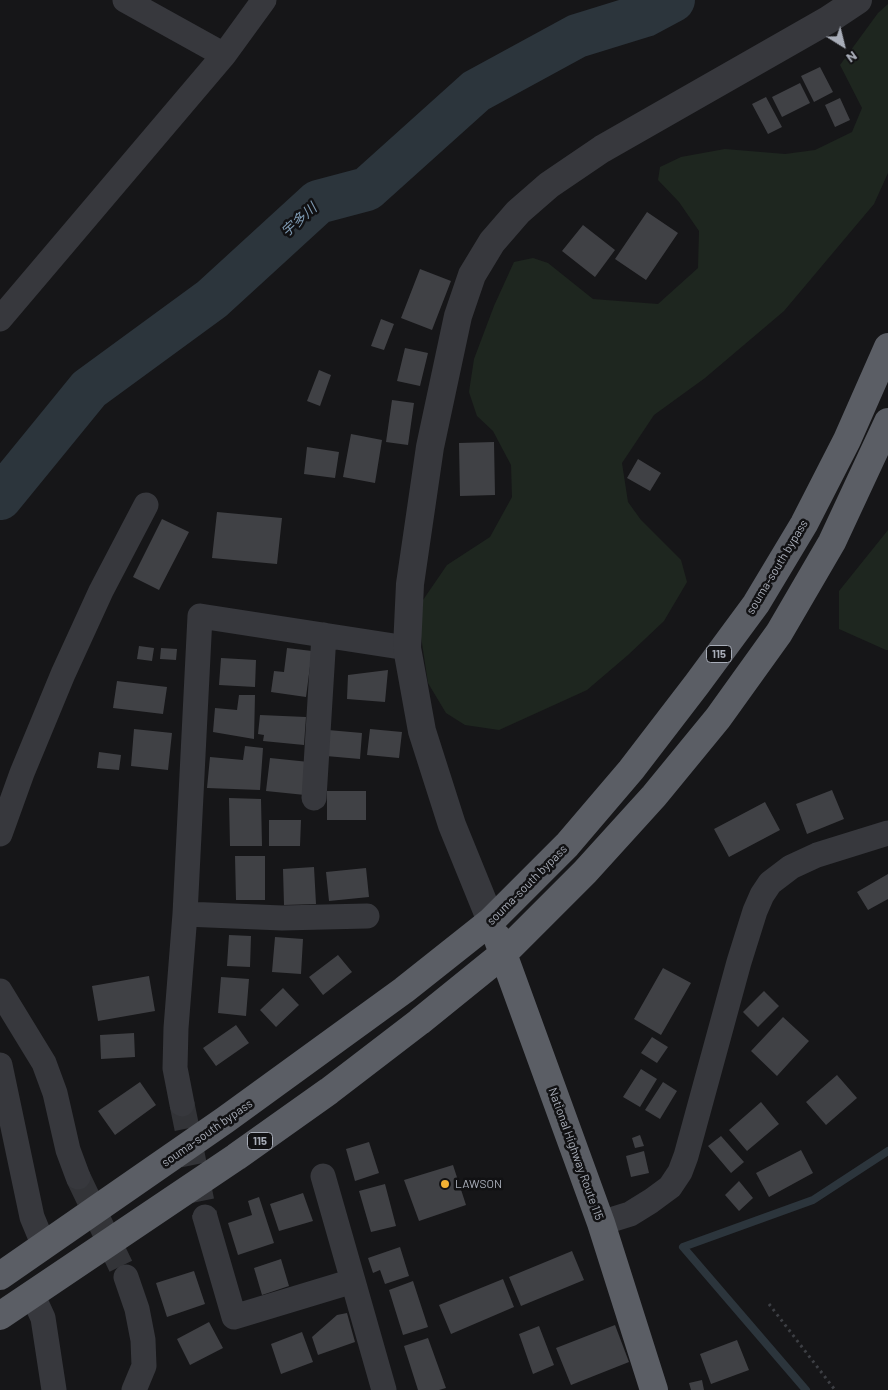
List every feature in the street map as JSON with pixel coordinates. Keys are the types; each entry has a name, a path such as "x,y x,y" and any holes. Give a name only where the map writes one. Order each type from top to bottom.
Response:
{"highway":[{"name":"souma-south bypass","path":"2,1275 310,1060 404,990 491,921 566,845 631,770 756,604 813,507 847,440 888,347"},
{"name":"115","path":"3,1314 236,1158 418,1022 503,954 584,872 654,796 718,718 780,633 832,542 888,422"},
{"name":"National Highway Route 115","path":"491,921 601,1223 648,1389"}],"street":[{"path":"125,0 224,55"},
{"path":"0,319 224,55 264,0"},
{"path":"491,921 452,825 425,740 407,648 410,584 430,447 458,316 472,275 492,242 518,212 549,185 602,149 828,20 858,0"},
{"path":"0,834 22,772 63,674 101,592 146,505"},
{"path":"182,1104 175,1068 176,1028 185,914 200,616 407,648"},
{"path":"314,798 324,636"},
{"path":"601,1223 630,1214 651,1201 670,1187 680,1172 739,962 755,911 770,883 791,867 817,855 888,833"},
{"path":"185,914 282,918 367,916"},
{"path":"0,991 44,1064 55,1093 68,1150 78,1177"},
{"path":"0,1065 32,1217 44,1246"},
{"path":"324,1176 384,1390"},
{"path":"205,1217 234,1317 353,1281"},
{"path":"126,1277 143,1340 144,1366 134,1390"},
{"path":"32,1294 43,1318 54,1390"}],"path":[{"path":"769,1304 835,1390"}],"shaded area":[{"path":"888,4 888,173 874,204 784,311 705,378 654,415 622,463 628,502 641,520 681,560 687,582 664,621 587,690 499,730 465,725 446,713 428,683 420,630 423,600 447,565 490,537 512,497 511,465 493,431 477,416 469,392 474,359 494,306 514,262 533,258 548,263 593,299 658,304 698,268 699,231 679,202 658,180 660,167 681,157 725,149 785,154 815,150 852,132 862,108 840,65 878,13"},
{"path":"888,530 888,650 886,650 839,629 839,591"}],"building":[{"path":"820,67 833,92 814,102 801,76"},
{"path":"800,83 810,103 782,117 772,97"},
{"path":"766,97 782,127 768,134 752,104"},
{"path":"840,98 850,120 835,127 825,105"},
{"path":"647,212 678,233 646,280 615,259"},
{"path":"583,225 615,250 595,277 562,251"},
{"path":"420,269 451,281 432,330 401,318"},
{"path":"381,319 394,324 384,350 371,346"},
{"path":"405,348 428,353 420,386 397,381"},
{"path":"319,370 331,375 320,406 307,401"},
{"path":"392,400 414,403 408,445 386,442"},
{"path":"351,434 382,440 375,483 343,477"},
{"path":"494,442 495,495 460,496 459,443"},
{"path":"307,447 339,452 335,478 304,474"},
{"path":"638,459 661,473 650,491 627,478"},
{"path":"217,512 282,518 277,564 212,558"},
{"path":"162,519 189,532 159,590 133,577"},
{"path":"139,646 154,648 152,661 137,659"},
{"path":"161,648 177,649 176,660 160,659"},
{"path":"287,648 312,651 306,697 271,692 274,671 284,672"},
{"path":"221,658 256,660 255,687 219,685"},
{"path":"388,670 385,702 347,699 348,675"},
{"path":"117,681 167,687 163,714 113,708"},
{"path":"239,695 255,695 254,739 213,732 215,708 237,710"},
{"path":"260,715 306,717 304,745 263,741 264,735 258,734"},
{"path":"134,729 172,733 168,770 131,766"},
{"path":"370,729 402,732 399,758 367,755"},
{"path":"328,730 362,733 360,759 326,756"},
{"path":"245,746 263,748 260,790 207,788 210,757 243,760"},
{"path":"99,752 121,755 119,770 97,768"},
{"path":"270,758 309,762 305,795 266,791"},
{"path":"832,790 844,819 807,834 796,804"},
{"path":"327,791 366,791 366,820 327,820"},
{"path":"229,798 261,799 262,846 230,846"},
{"path":"765,802 780,830 729,857 714,829"},
{"path":"269,820 301,820 300,846 269,846"},
{"path":"235,856 265,856 265,900 236,900"},
{"path":"314,867 316,904 284,905 283,869"},
{"path":"366,868 369,897 329,901 326,872"},
{"path":"888,874 888,899 868,910 857,892"},
{"path":"229,935 251,936 250,967 227,966"},
{"path":"275,937 303,939 301,974 272,972"},
{"path":"338,955 352,972 323,995 309,977"},
{"path":"663,968 691,983 661,1035 634,1019"},
{"path":"149,976 155,1011 98,1021 92,986"},
{"path":"221,977 249,979 246,1016 218,1013"},
{"path":"283,988 299,1005 276,1027 260,1010"},
{"path":"764,991 779,1006 758,1027 743,1012"},
{"path":"783,1017 809,1041 777,1076 751,1051"},
{"path":"236,1025 249,1043 216,1066 203,1048"},
{"path":"134,1033 135,1057 101,1059 100,1035"},
{"path":"652,1037 668,1047 657,1063 641,1053"},
{"path":"641,1069 657,1079 640,1107 623,1097"},
{"path":"837,1075 857,1098 826,1125 806,1102"},
{"path":"140,1082 156,1105 115,1135 98,1111"},
{"path":"663,1082 677,1091 660,1119 645,1110"},
{"path":"761,1102 779,1124 747,1151 729,1130"},
{"path":"640,1135 644,1146 635,1148 632,1138"},
{"path":"721,1136 744,1162 731,1173 708,1146"},
{"path":"369,1142 379,1173 355,1181 346,1149"},
{"path":"801,1150 813,1173 769,1197 756,1173"},
{"path":"644,1151 649,1173 631,1177 626,1156"},
{"path":"453,1165 466,1205 419,1221 404,1180"},
{"path":"739,1181 753,1198 739,1211 725,1195"},
{"path":"385,1184 396,1226 371,1232 359,1191"},
{"path":"303,1193 313,1221 279,1231 270,1204"},
{"path":"259,1197 274,1243 238,1255 228,1223 252,1215 248,1201"},
{"path":"400,1247 409,1276 385,1284 380,1270 373,1273 368,1258"},
{"path":"572,1251 584,1280 521,1306 509,1277"},
{"path":"281,1259 289,1286 262,1295 254,1268"},
{"path":"194,1271 205,1304 167,1317 156,1283"},
{"path":"503,1279 514,1307 451,1334 439,1305"},
{"path":"413,1281 428,1327 403,1335 389,1290"},
{"path":"347,1313 355,1342 318,1355 312,1337 337,1315"},
{"path":"209,1322 223,1348 190,1365 177,1339"},
{"path":"615,1325 629,1362 571,1385 556,1348"},
{"path":"539,1326 554,1365 533,1374 519,1334"},
{"path":"302,1332 313,1362 281,1374 271,1344"},
{"path":"428,1338 446,1388 439,1390 418,1390 404,1346"},
{"path":"737,1340 749,1370 711,1384 700,1354"},
{"path":"702,1380 704,1390 691,1390 689,1383"}],"waterway":[{"name":"宇多川","path":"0,498 89,389 212,299 318,202 367,189 476,91 577,36 645,15 673,0"},
{"path":"806,1390 683,1247 813,1200 888,1151"}],"tunnel":[{"path":"182,1104 205,1217"},
{"path":"78,1177 126,1277"}],"place":[{"name":"LAWSON","path":"445,1184"}]}
